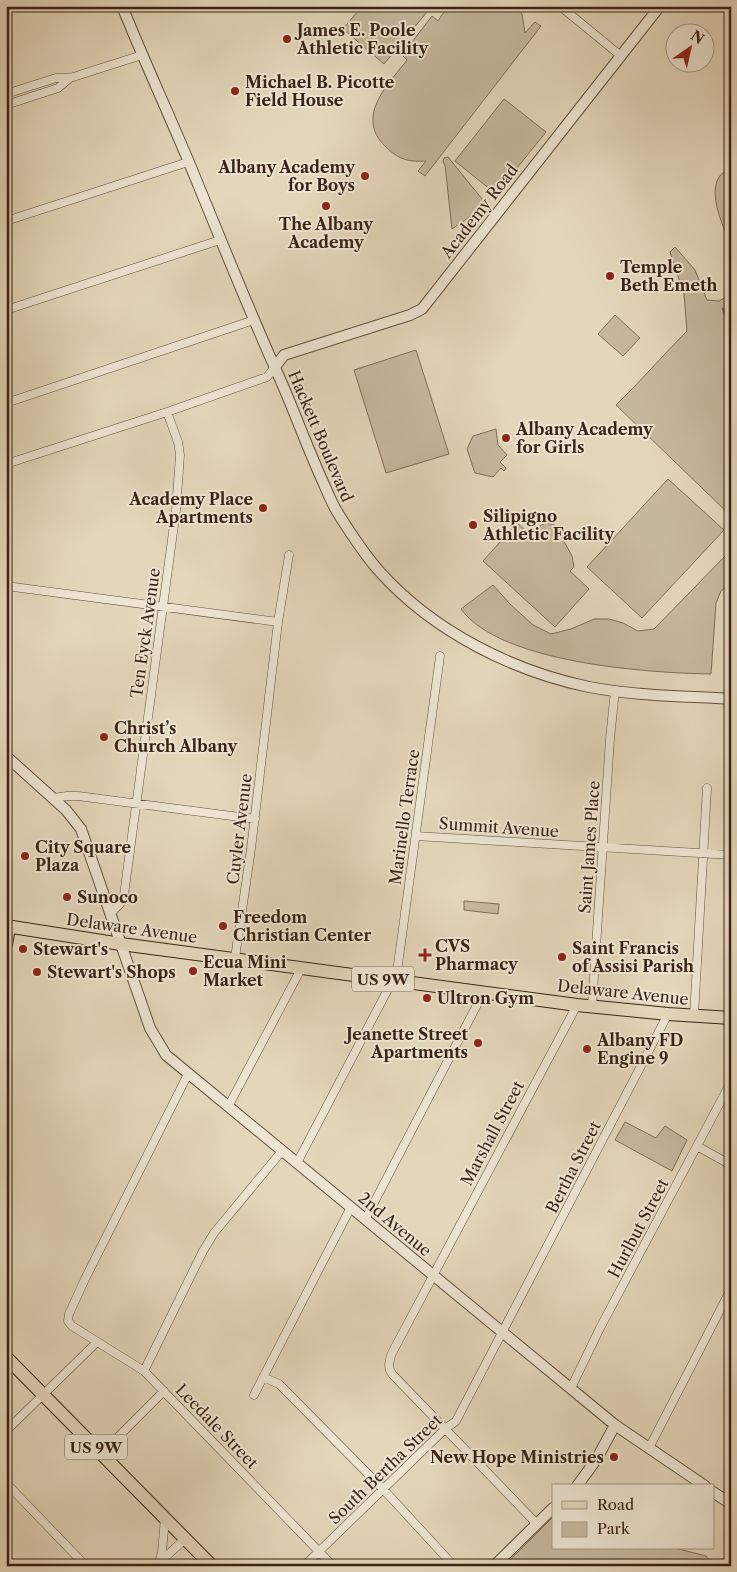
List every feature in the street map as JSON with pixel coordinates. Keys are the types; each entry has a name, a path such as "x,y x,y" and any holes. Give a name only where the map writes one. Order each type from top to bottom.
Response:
{"main road":[{"name":"Delaware Avenue","path":"8,927 577,1005 731,1018"},
{"name":"US 9W","path":"6,945 8,927"},
{"name":"US 9W","path":"6,1356 212,1566"}],"street":[{"name":"Hackett Boulevard","path":"122,6 334,507 380,573 427,615 475,645 543,675 589,687 731,699"},
{"path":"560,6 621,56"},
{"name":"Academy Road","path":"275,367 284,355 414,314 422,308 660,6"},
{"path":"6,94 56,78 70,78 142,54"},
{"path":"6,105 58,88 70,78"},
{"path":"6,221 188,162"},
{"path":"6,310 220,240"},
{"path":"6,403 254,320"},
{"path":"6,464 167,412 267,377 275,367"},
{"name":"Ten Eyck Avenue","path":"111,913 120,904 124,895 176,510 180,455 178,442 167,412"},
{"name":"Cuyler Avenue","path":"235,958 255,819 278,622 289,555"},
{"path":"6,586 278,622"},
{"name":"Marinello Terrace","path":"298,1163 397,972 440,656"},
{"name":"Saint James Place","path":"592,1006 614,690"},
{"name":"2nd Avenue","path":"6,756 54,798 81,829 150,1028 166,1055 615,1425 701,1484"},
{"path":"694,1016 707,788"},
{"path":"54,798 78,796 255,819"},
{"name":"Summit Avenue","path":"416,836 731,855"},
{"path":"228,1107 302,967"},
{"path":"366,1218 479,1001 480,992"},
{"name":"Marshall Street","path":"445,1429 393,1375 388,1365 392,1353 577,1005"},
{"name":"Bertha Street","path":"502,1332 668,1014"},
{"name":"Leedale Street","path":"188,1074 85,1279 69,1314 68,1321 72,1326 144,1371 333,1566"},
{"name":"Hurlbut Street","path":"570,1388 731,1082"},
{"path":"697,1146 731,1165"},
{"path":"144,1371 203,1251 214,1233 282,1151"},
{"path":"254,1395 351,1207"},
{"path":"649,1448 731,1289"},
{"name":"South Bertha Street","path":"304,1566 445,1429 456,1421 502,1332"},
{"path":"6,1431 97,1342"},
{"path":"263,1377 278,1384 383,1489 454,1566"},
{"path":"102,1453 164,1391"},
{"path":"578,1484 596,1460 615,1425"},
{"path":"445,1429 537,1524"},
{"path":"6,1483 86,1566"},
{"path":"714,1493 730,1503"},
{"path":"494,1566 552,1509"},
{"path":"158,1564 162,1552 165,1518"},
{"path":"158,1564 185,1539"}],"green space":[{"path":"362,6 432,6 384,64 343,29"},
{"path":"448,6 517,6 522,14 525,33 535,22 541,26 425,176 418,171 426,161 410,161 397,156 388,149 378,137 373,126 373,114 383,91 407,60 402,55 432,16 438,21"},
{"path":"504,99 546,132 496,194 455,161"},
{"path":"448,157 487,205 452,229 445,165 443,162 444,158"},
{"path":"724,172 730,199 731,245 720,218 715,197 718,178"},
{"path":"675,247 695,270 707,300 719,301 728,296 731,278 731,516 616,405 687,331 684,294 670,252"},
{"path":"615,315 640,338 623,356 598,334"},
{"path":"416,350 449,454 386,473 354,370"},
{"path":"496,429 498,445 507,455 500,462 506,468 504,471 501,468 493,477 475,473 467,449 473,436"},
{"path":"668,479 724,530 642,618 587,567"},
{"path":"517,523 527,532 546,523 555,525 572,556 574,567 570,571 589,589 555,627 483,561"},
{"path":"731,550 731,583 721,591 716,603 711,674 614,667 541,653 508,642 480,627 461,609 493,585 533,625 551,634 571,629 594,619 609,619 623,623 638,631 654,629"},
{"path":"464,901 499,904 498,914 464,910"},
{"path":"625,1122 656,1138 665,1126 687,1140 672,1171 615,1140"},
{"path":"552,1518 552,1550 683,1550 706,1556 714,1566 504,1566"}],"waterway":[{"path":"723,309 731,331"}],"place":[{"name":"James E. Poole Athletic Facility","path":"287,39"},
{"name":"Michael B. Picotte Field House","path":"235,91"},
{"name":"Albany Academy for Boys","path":"365,176"},
{"name":"The Albany Academy","path":"326,206"},
{"name":"Temple Beth Emeth","path":"610,276"},
{"name":"Albany Academy for Girls","path":"506,438"},
{"name":"Academy Place Apartments","path":"263,508"},
{"name":"Silipigno Athletic Facility","path":"473,525"},
{"name":"Christ’s Church Albany","path":"104,737"},
{"name":"City Square Plaza","path":"25,856"},
{"name":"Sunoco","path":"67,897"},
{"name":"Freedom Christian Center","path":"223,926"},
{"name":"Stewart's","path":"23,949"},
{"name":"CVS Pharmacy","path":"425,955"},
{"name":"Saint Francis of Assisi Parish","path":"562,957"},
{"name":"Ecua Mini Market","path":"193,971"},
{"name":"Stewart's Shops","path":"37,972"},
{"name":"Ultron Gym","path":"427,998"},
{"name":"Jeanette Street Apartments","path":"478,1043"},
{"name":"Albany FD Engine 9","path":"587,1049"},
{"name":"New Hope Ministries","path":"614,1457"}]}
